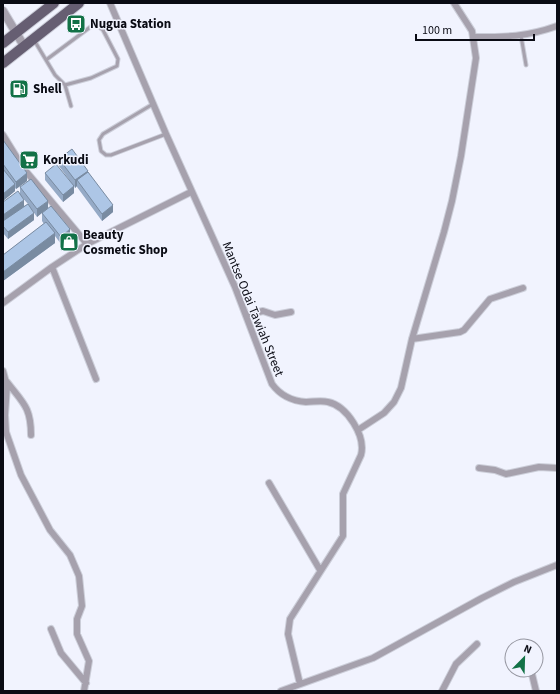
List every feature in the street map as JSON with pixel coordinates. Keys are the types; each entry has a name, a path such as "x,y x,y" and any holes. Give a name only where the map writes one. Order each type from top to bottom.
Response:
{"main road":[{"path":"3,43 54,3"},
{"path":"3,62 79,3"}],"street":[{"name":"Mantse Odai Tawiah Street","path":"110,3 191,192 246,315 272,384 277,391 294,400 306,402 327,402 336,405 358,430"},
{"path":"300,684 289,639 288,627 290,619 343,536 343,494 362,450 358,430 384,413 394,402 401,388 412,339 444,232 461,156 476,58 474,37 466,19 454,3"},
{"path":"3,11 24,46"},
{"path":"474,37 521,36 536,34 557,26"},
{"path":"3,135 24,169 87,244"},
{"path":"3,303 52,267 87,244 191,192"},
{"path":"52,267 96,379"},
{"path":"412,339 460,332 464,330 490,299 523,288"},
{"path":"246,315 263,311 275,315 292,312"},
{"path":"3,371 7,382 26,404 31,422 31,435"},
{"path":"7,382 5,415 6,432 21,475 50,530 70,555 79,576 82,606 76,626 79,642 88,661 84,691"},
{"path":"479,468 496,470 506,474 539,467 557,468"},
{"path":"269,483 320,570"},
{"path":"281,691 373,658 482,598 514,582 557,564"},
{"path":"51,629 61,653 86,683"},
{"path":"442,691 456,664 477,644"},
{"path":"533,678 536,691"}],"lane":[{"path":"102,30 117,21"},
{"path":"46,60 93,25 97,25 102,30 118,59 118,64 91,78 65,85"},
{"path":"521,36 526,65"},
{"path":"33,39 55,75 65,85 71,106"},
{"path":"153,104 104,134 99,140 101,151 106,155 111,155 166,134"}],"building":[{"path":"3,140 27,173 16,182 3,164"},
{"path":"72,149 88,171 75,180 59,159"},
{"path":"56,164 74,186 63,195 45,173"},
{"path":"3,169 15,184 3,194"},
{"path":"88,172 113,205 102,214 77,180"},
{"path":"31,179 48,201 37,209 20,187"},
{"path":"18,191 24,200 3,215 3,202"},
{"path":"28,204 34,213 8,232 3,226 3,221"},
{"path":"51,206 70,229 61,237 42,213"},
{"path":"46,222 55,233 3,272 3,255"}],"place":[{"name":"Nugua Station","path":"76,24"},
{"name":"Shell","path":"19,89"},
{"name":"Korkudi","path":"29,160"},
{"name":"Beauty Cosmetic Shop","path":"69,242"}]}
